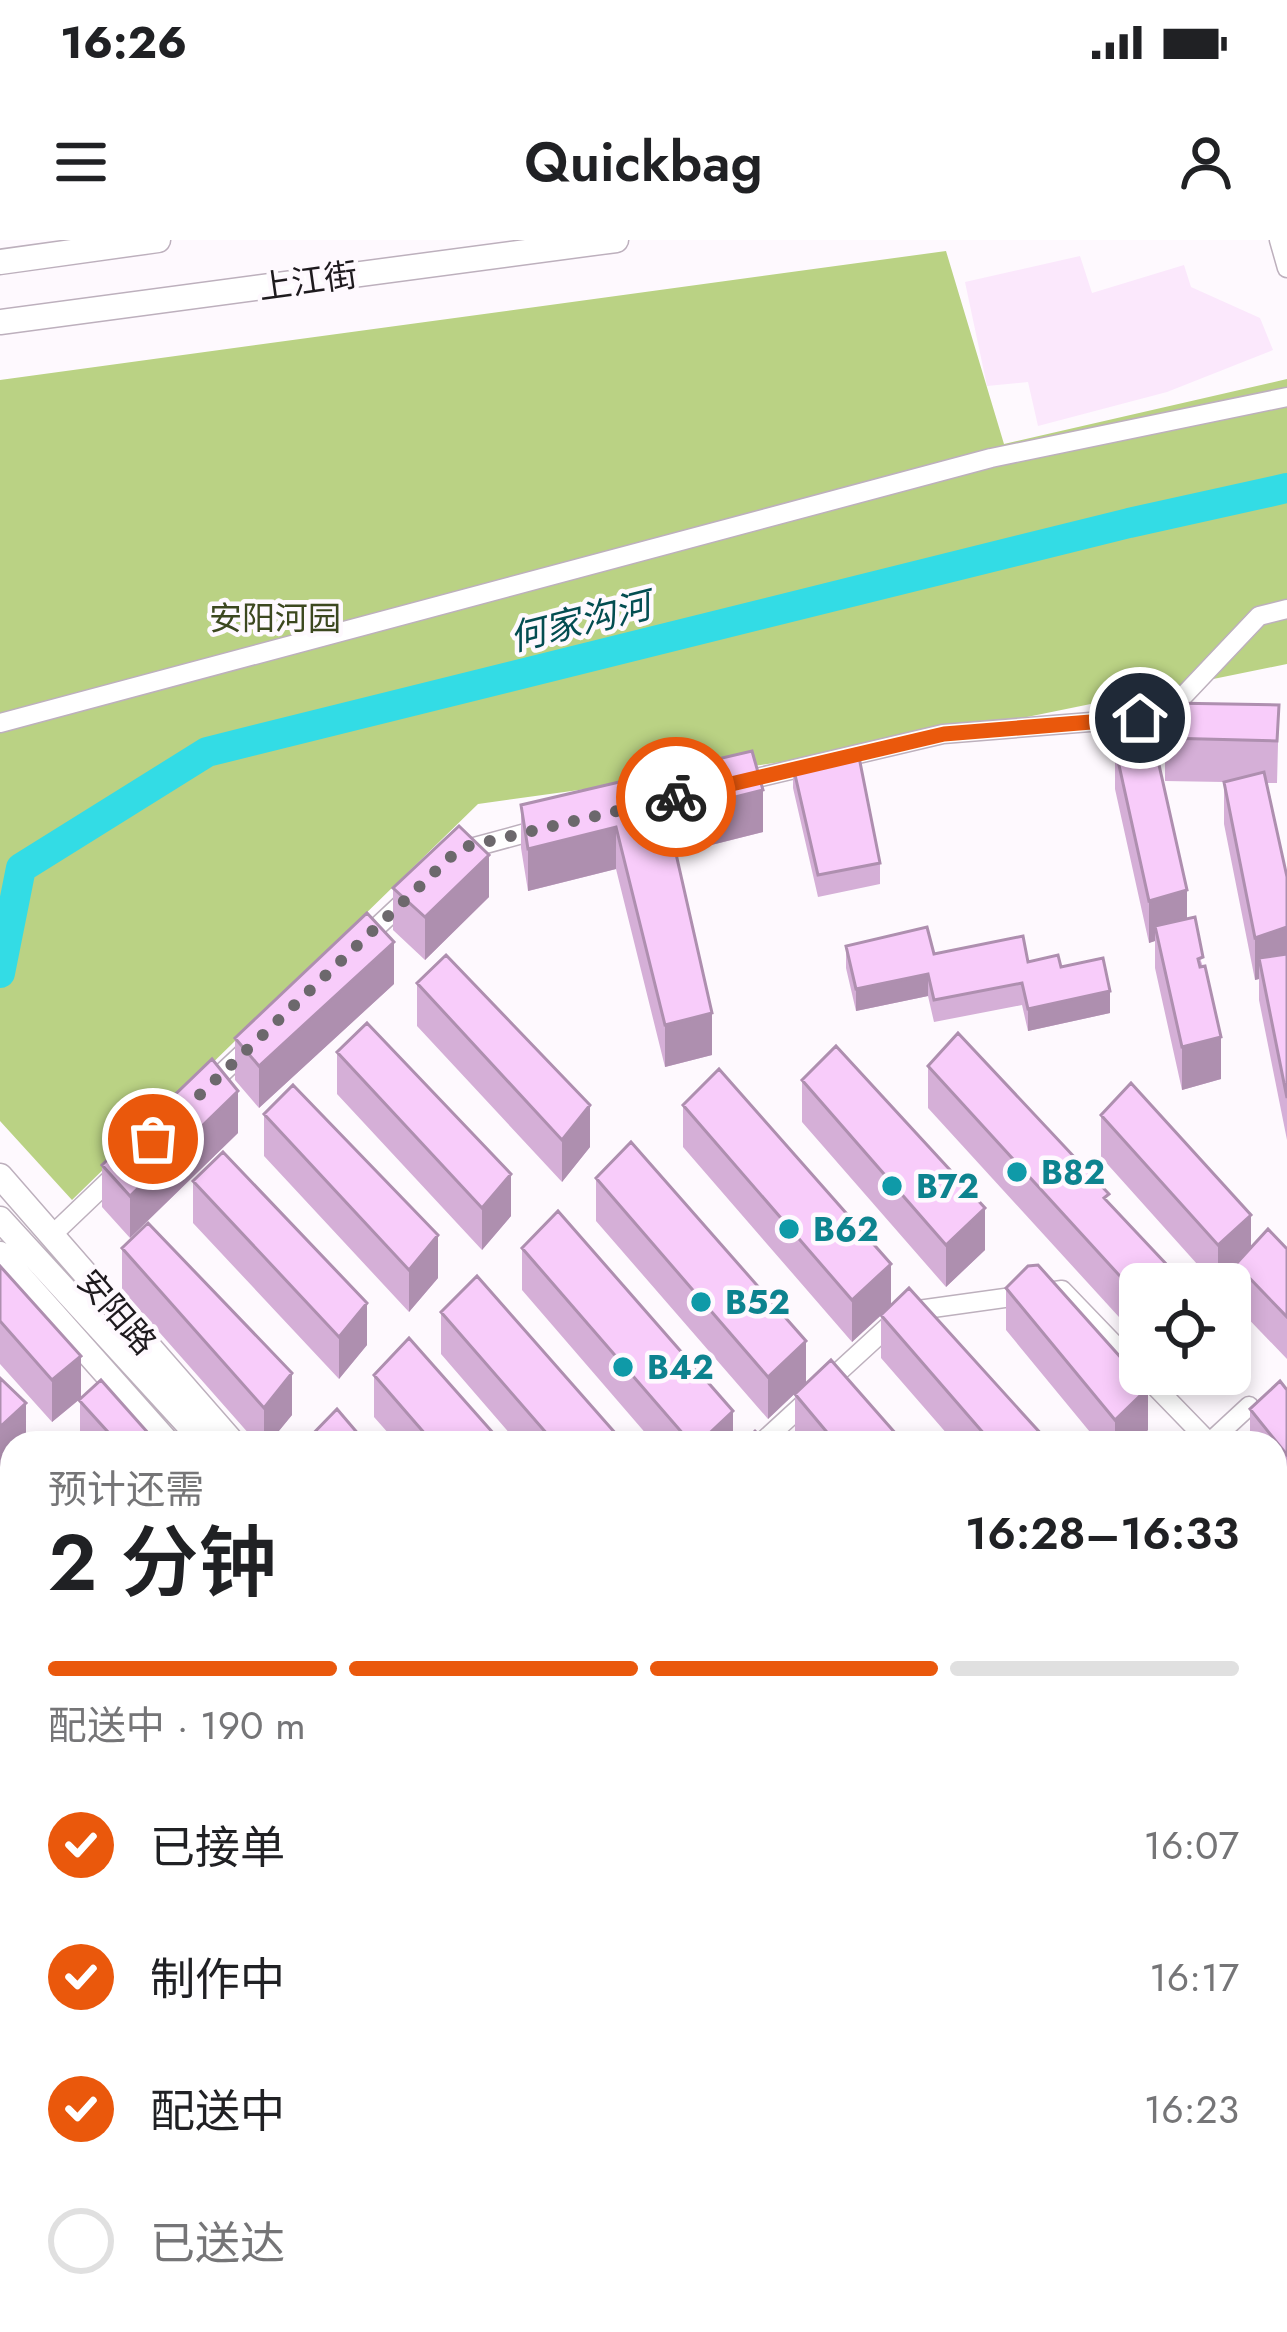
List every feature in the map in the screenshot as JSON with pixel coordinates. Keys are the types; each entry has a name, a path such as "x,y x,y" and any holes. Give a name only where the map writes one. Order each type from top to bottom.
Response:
{"main road":[{"path":"0,262 158,240"},
{"name":"上江街","path":"0,322 616,240"},
{"name":"安阳路","path":"1,1178 222,1431"},
{"path":"0,1220 194,1431"},
{"name":"安阳路","path":"0,1254 157,1431"}],"street":[{"path":"1279,240 1287,268"},
{"path":"0,723 991,458 1287,397"},
{"path":"713,788 944,734 1140,718 1170,710 1259,616 1287,609"},
{"path":"443,865 460,848 575,821"},
{"path":"358,945 426,881"},
{"path":"187,1106 272,1026"},
{"path":"51,1236 136,1155"},
{"path":"774,1431 904,1312 1062,1290 1119,1348"},
{"path":"1164,1395 1198,1431"},
{"path":"1222,1431 1249,1406"}],"shaded area":[{"path":"1080,256 1092,293 1184,265 1191,287 1260,318 1273,350 1167,392 1038,426 1028,382 987,386 965,282"}],"green space":[{"name":"安阳河园","path":"946,251 1004,444 1287,379 1287,664 861,751 478,804 72,1200 0,1121 0,380"}],"building":[{"path":"1169,703 1279,705 1277,741 1165,738"},
{"path":"1153,738 1187,890 1149,901 1115,747"},
{"path":"752,751 763,790 667,814 712,1013 665,1025 616,827 528,849 521,805"},
{"path":"858,752 880,863 818,875 793,766"},
{"path":"1264,772 1287,877 1287,927 1255,938 1224,782"},
{"path":"459,826 489,855 425,917 393,888"},
{"path":"367,913 394,942 259,1066 235,1038"},
{"path":"1195,917 1203,957 1198,959 1200,967 1205,966 1221,1037 1182,1047 1155,926"},
{"path":"927,927 934,954 1023,936 1028,962 1058,955 1061,967 1103,958 1110,991 1028,1009 1022,983 934,1000 928,974 856,989 846,946"},
{"path":"1287,954 1287,1098 1259,958"},
{"path":"446,955 590,1105 562,1140 417,983"},
{"path":"367,1023 511,1174 482,1208 337,1052"},
{"path":"958,1033 1109,1194 1104,1198 1165,1263 1119,1263 1119,1275 928,1066"},
{"path":"836,1046 985,1208 946,1245 802,1080"},
{"path":"212,1059 238,1091 130,1196 102,1165"},
{"path":"719,1069 891,1264 852,1300 683,1105"},
{"path":"1131,1083 1251,1215 1218,1245 1101,1115"},
{"path":"293,1085 438,1235 409,1270 264,1114"},
{"path":"631,1142 806,1341 768,1377 596,1178"},
{"path":"223,1152 367,1303 339,1337 193,1181"},
{"path":"558,1211 733,1411 712,1431 681,1431 522,1248"},
{"path":"148,1223 292,1373 264,1408 122,1248"},
{"path":"1268,1229 1287,1249 1287,1317 1251,1280 1251,1263 1237,1263"},
{"path":"1038,1265 1119,1356 1119,1395 1141,1395 1115,1420 1006,1288 1028,1266"},
{"path":"0,1266 81,1356 52,1380 0,1321"},
{"path":"477,1276 613,1431 545,1431 441,1312"},
{"path":"909,1288 1038,1431 982,1431 881,1315"},
{"path":"409,1338 491,1431 423,1431 374,1375"},
{"path":"831,1360 893,1431 826,1431 795,1394"},
{"path":"0,1378 26,1403 0,1427"},
{"path":"101,1380 146,1431 107,1431 79,1400"},
{"path":"1280,1381 1287,1390 1287,1431 1268,1431 1250,1409"},
{"path":"337,1409 356,1431 316,1431"}],"waterway":[{"name":"何家沟河","path":"0,973 21,868 207,752 1287,488"}],"way so far":[{"path":"153,1139 460,848 676,797"}],"place":[{"name":"B82","path":"1017,1172"},
{"name":"B72","path":"892,1186"},
{"name":"B62","path":"789,1229"},
{"name":"B52","path":"701,1302"},
{"name":"B42","path":"623,1367"}],"route":[{"path":"676,797 944,734 1140,718"}]}
